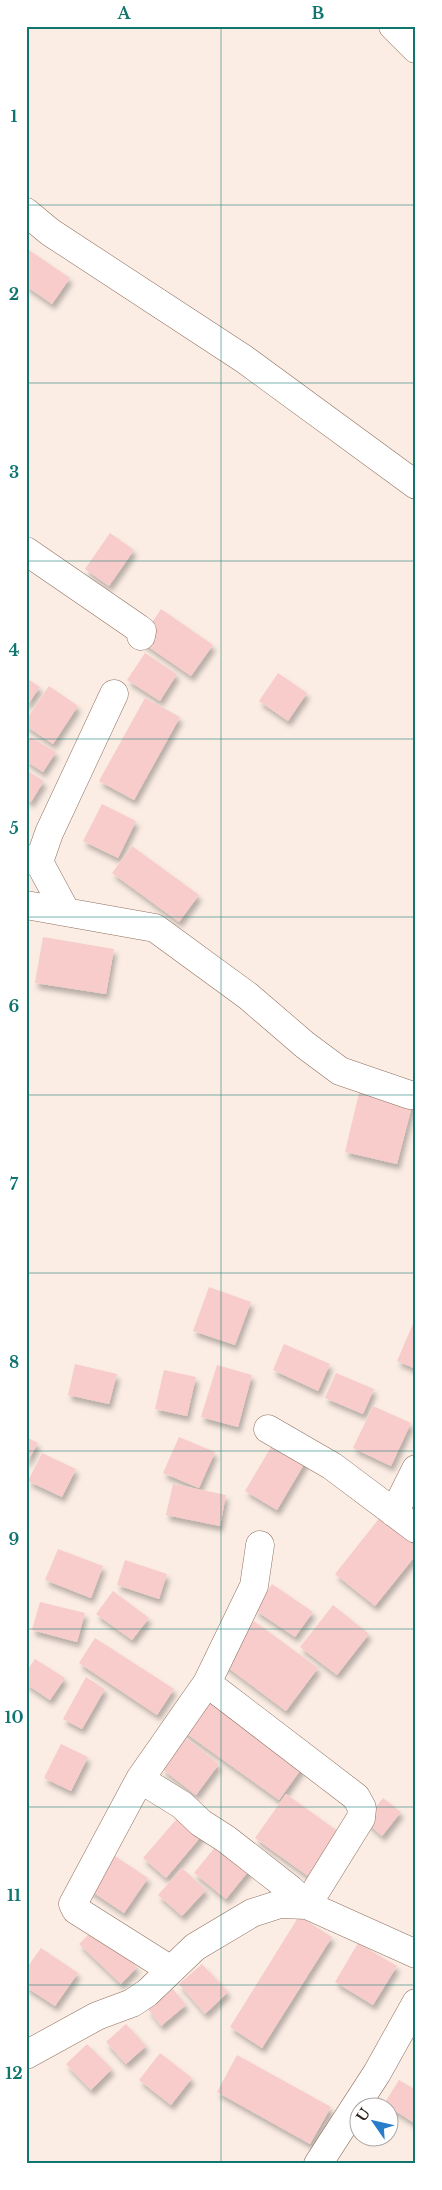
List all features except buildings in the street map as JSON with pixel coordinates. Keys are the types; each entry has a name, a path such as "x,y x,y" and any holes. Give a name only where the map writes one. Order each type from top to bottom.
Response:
{"main road":[{"path":"393,26 416,49"},
{"path":"26,212 50,232 244,359 416,484"},
{"path":"26,551 138,628 142,631 141,636"},
{"path":"66,912 32,861 49,833 114,694"},
{"path":"26,906 155,928 248,996 305,1045 340,1071 410,1095 416,1095"},
{"path":"268,1430 332,1466 416,1529"},
{"path":"394,1513 416,1469"},
{"path":"171,1970 76,1910 73,1904 140,1778 207,1683 254,1586 260,1545"},
{"path":"207,1683 356,1797 362,1808 362,1818 307,1905"},
{"path":"140,1778 174,1799 201,1823 226,1839 290,1889 307,1905 416,1954"},
{"path":"26,2054 97,2016 132,2003 147,1994 194,1947 252,1913 280,1904 307,1905"},
{"path":"318,2164 377,2072 416,2003"}]}
